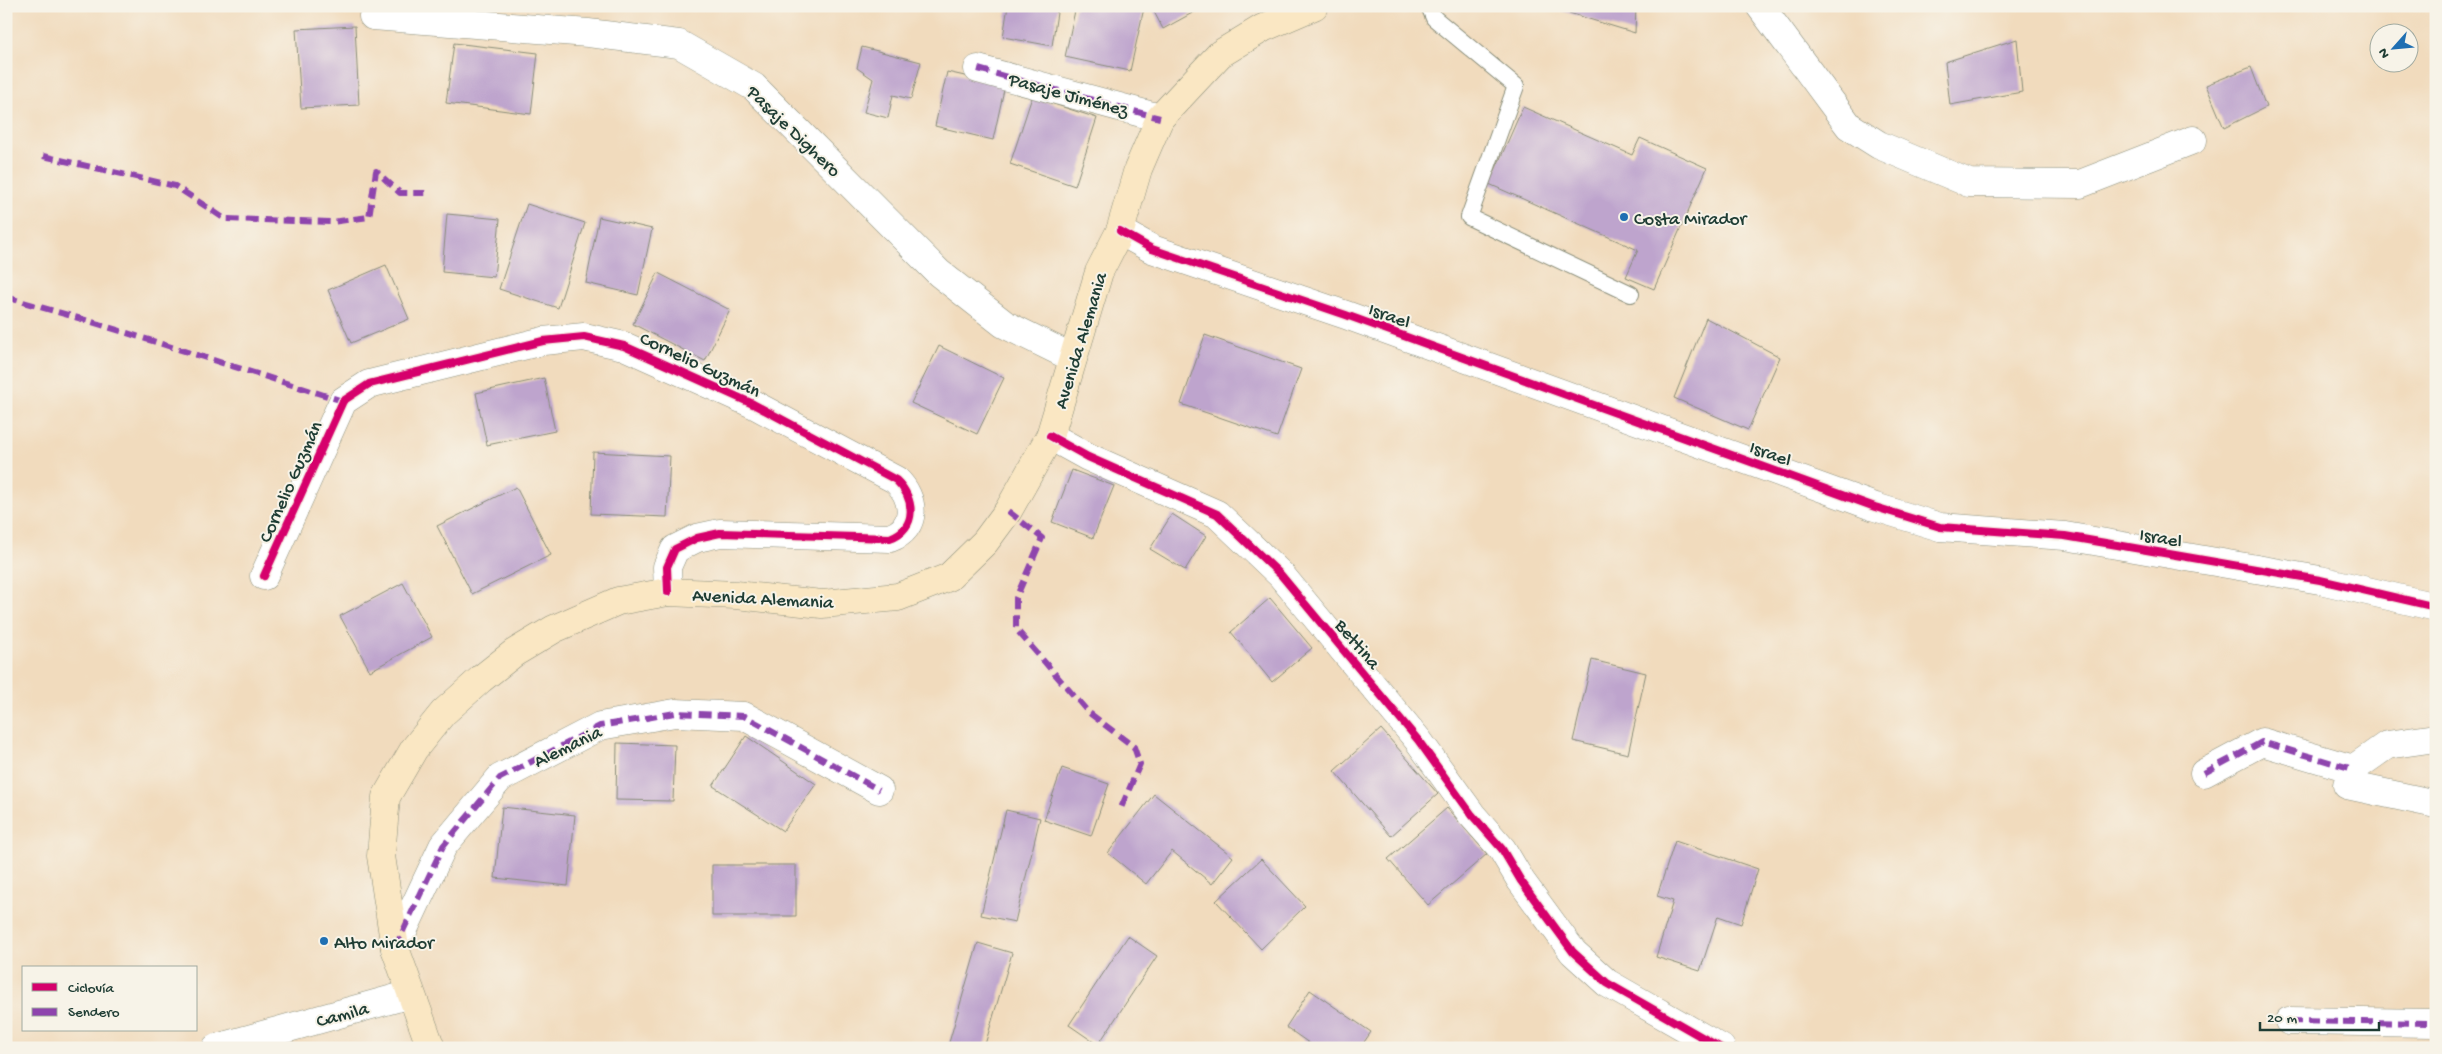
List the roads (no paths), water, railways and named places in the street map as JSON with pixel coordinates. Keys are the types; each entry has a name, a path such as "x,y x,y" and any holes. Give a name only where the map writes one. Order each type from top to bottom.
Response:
{"main road":[{"name":"Avenida Alemania","path":"431,1048 395,948 381,856 386,797 414,749 443,713 514,653 554,629 618,601 668,592 736,595 822,604 898,597 949,577 985,542 1008,511 1050,436 1099,272 1120,231 1138,169 1160,118 1220,54 1263,28 1314,6"}],"street":[{"path":"1760,6 1849,126 1879,145 1968,183 2080,184 2192,140"},
{"name":"Pasaje Dighero","path":"373,16 588,33 680,44 754,87 946,278 1004,324 1073,358"},
{"name":"Pasaje Jiménez","path":"978,69 1160,118"},
{"name":"Israel","path":"1120,231 1152,249 1346,315 1874,507 1940,527 2065,536 2320,580 2436,608"},
{"name":"Cornelio Guzmán","path":"264,576 342,400 369,384 543,341 584,338 624,346 753,404 896,480 911,505 908,526 890,538 720,533 697,538 675,549 667,567 668,592"},
{"name":"Bettina","path":"1050,436 1088,457 1217,514 1281,575 1418,740 1472,815 1502,849 1520,881 1573,952 1607,983 1721,1048"},
{"name":"Alemania","path":"395,948 443,846 500,778 600,726 675,713 744,716 879,790"},
{"path":"2436,738 2387,745 2353,769 2347,785 2436,804"},
{"path":"2204,773 2262,742 2353,769"},
{"name":"Camila","path":"216,1048 411,994"},
{"path":"2289,1021 2436,1023"}],"lane":[{"path":"1428,6 1434,18 1516,86 1469,216 1631,294"}],"place":[{"name":"Costa Mirador","path":"1624,217"},
{"name":"Alto Mirador","path":"324,941"}]}
